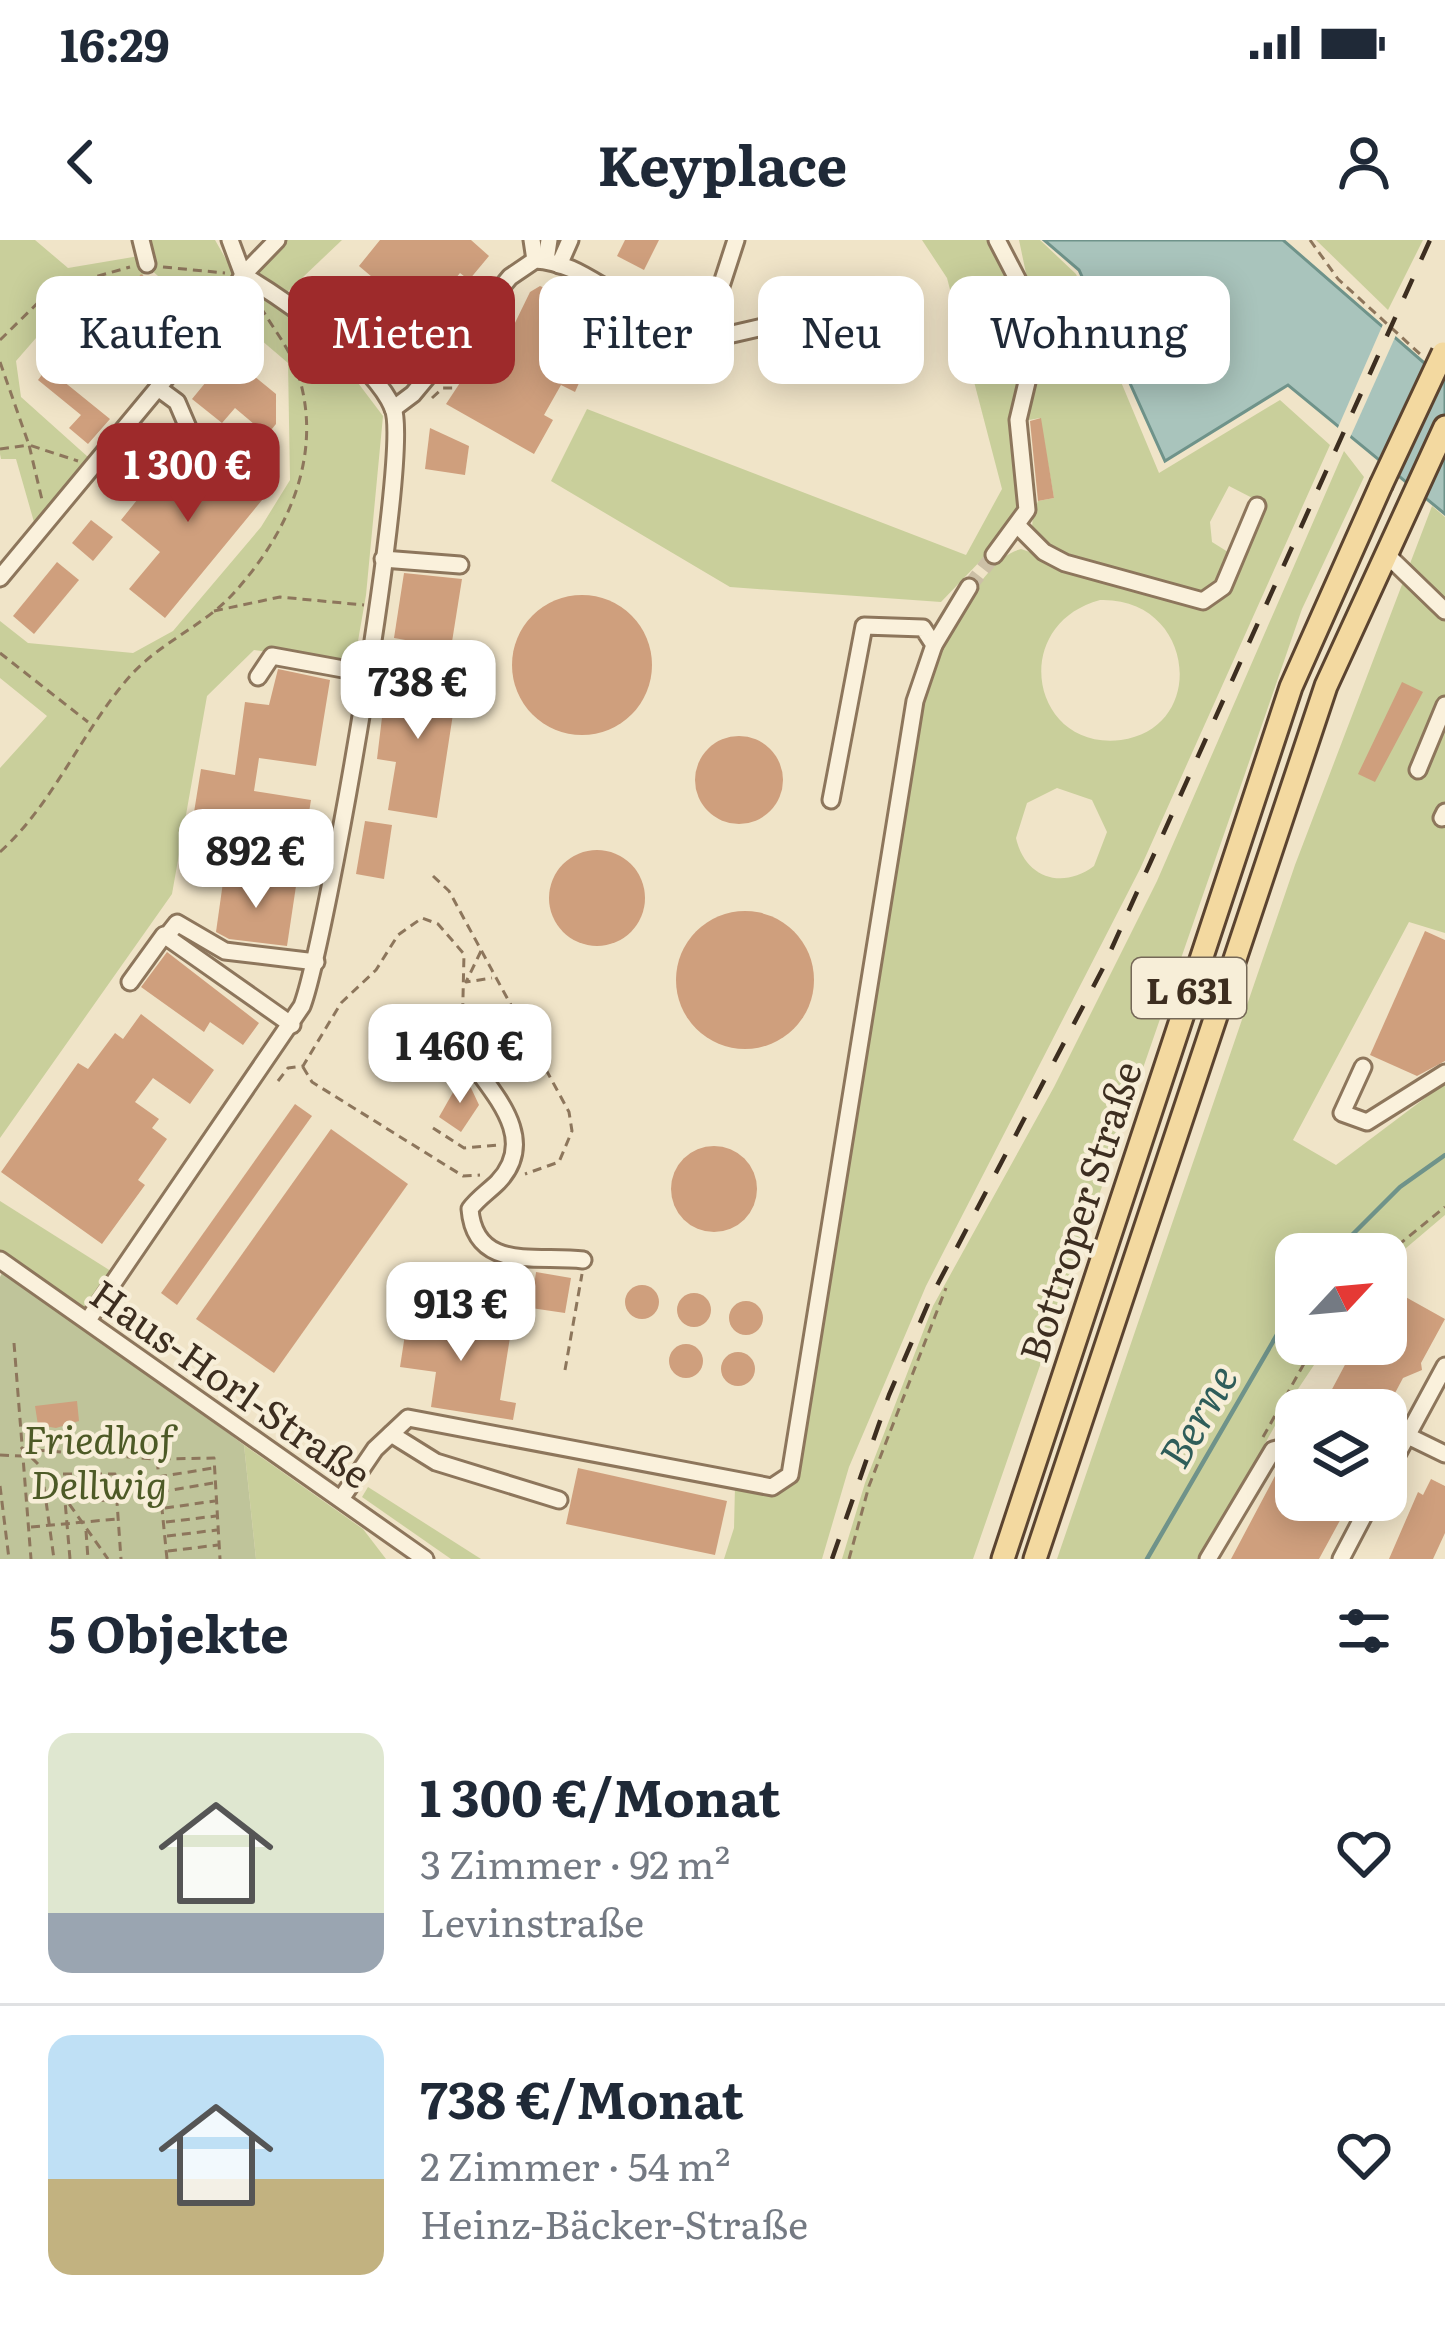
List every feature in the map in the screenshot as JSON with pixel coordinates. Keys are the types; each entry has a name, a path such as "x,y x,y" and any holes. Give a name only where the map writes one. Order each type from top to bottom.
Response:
{"main road":[{"name":"Bottroper Straße","path":"1003,1559 1292,687 1440,355"},
{"name":"Bottroper Straße","path":"1035,1559 1326,686 1445,427"}],"street":[{"path":"141,240 147,265"},
{"path":"88,1320 292,1025 316,962 376,607 397,451 393,409 352,358 243,274 230,240"},
{"path":"0,578 228,303 243,274 277,240"},
{"path":"532,240 547,262 577,276"},
{"path":"547,262 549,240"},
{"path":"393,409 413,394 510,278 547,262 570,240"},
{"path":"724,276 736,240"},
{"path":"994,555 1018,526 1028,493 1018,420 1037,340 1025,294 997,240"},
{"path":"158,388 177,402 189,430 218,456"},
{"path":"1018,526 1036,545 1065,563 1203,601 1223,587 1257,506"},
{"path":"1385,553 1445,611"},
{"path":"382,559 460,565"},
{"path":"341,1499 408,1418 772,1486 790,1475 915,700 934,645 969,587"},
{"path":"831,800 864,626 923,628 934,645"},
{"path":"258,677 272,656 365,674"},
{"path":"1418,770 1442,723 1445,705"},
{"path":"130,982 177,923 225,951 316,962"},
{"path":"166,937 292,1025"},
{"path":"466,1054 509,1112 511,1159 500,1164 470,1209 476,1236 498,1254 522,1262 583,1260"},
{"path":"1363,1067 1342,1113 1366,1122 1445,1073"},
{"name":"Haus-Horl-Straße","path":"0,1260 420,1557"},
{"path":"1445,1366 1408,1436 1445,1454"},
{"path":"391,1434 436,1462 559,1501"},
{"path":"1208,1559 1275,1449"},
{"path":"1341,1559 1361,1521"}],"path":[{"path":"1310,240 1337,280 1440,355"},
{"path":"0,340 52,290 104,272 147,265 243,274 297,371 304,404 304,471 290,514 232,596 154,651 91,724 22,831 0,852"},
{"path":"0,362 29,445 40,502 53,513"},
{"path":"424,401 454,388"},
{"path":"445,399 447,390"},
{"path":"0,449 29,445 76,459 88,470"},
{"path":"212,612 280,597 376,607"},
{"path":"0,653 91,724"},
{"path":"303,1066 312,1082 464,1176 500,1164 548,1170 559,1162 572,1131 561,1093 449,891 433,876"},
{"path":"303,1066 341,1003 376,970 408,925 422,918 438,924 464,954 461,1021 466,1054"},
{"path":"466,982 482,949"},
{"path":"466,982 495,978"},
{"path":"278,1082 288,1068 303,1066"},
{"path":"433,1128 464,1148 508,1143 500,1164"},
{"path":"1407,1238 1445,1207"},
{"path":"565,1370 583,1260"},
{"path":"849,1559 869,1486 946,1288"},
{"path":"14,1343 31,1559"},
{"path":"22,1448 157,1459 214,1458 220,1559"},
{"path":"22,1448 48,1474 105,1559"},
{"path":"0,1455 22,1456"},
{"path":"157,1459 167,1559"},
{"path":"158,1477 214,1468"},
{"path":"41,1469 54,1559"},
{"path":"48,1474 115,1474 121,1559"},
{"path":"160,1492 215,1483"},
{"path":"0,1486 9,1559"},
{"path":"57,1490 116,1486"},
{"path":"65,1501 118,1500"},
{"path":"65,1501 70,1559"},
{"path":"161,1509 217,1501"},
{"path":"163,1523 218,1516"},
{"path":"28,1528 118,1519"},
{"path":"86,1529 88,1559"},
{"path":"164,1536 218,1529"},
{"path":"165,1551 220,1545"}],"green space":[{"path":"0,240 35,240 68,268 151,254 150,240 215,240 234,276 158,276 149,268 142,276 36,276 36,338 16,361 21,397 88,457 34,522 16,459 1,459"},
{"path":"278,240 342,240 304,276 288,276 288,291 281,298 264,286 264,276 247,275"},
{"path":"922,240 991,240 1012,276 948,276 948,282"},
{"path":"1019,240 1040,240 1076,274 1027,276"},
{"path":"1316,240 1423,240 1388,310"},
{"path":"264,294 288,315 288,363 264,342"},
{"path":"288,384 359,384 383,416 366,595 354,664 254,650 207,696 172,894 0,1138 0,768 47,716 0,678 0,621 28,643 133,653 173,631 261,527 290,480"},
{"path":"975,384 1024,384 1021,505 987,554 941,602 730,587 551,481 587,409 966,555 1002,489"},
{"path":"1033,384 1122,384 1159,473 1280,400 1330,445 1140,869 926,1286 849,1467 822,1559 724,1559 734,1528 735,1486 774,1492 796,1481 922,694 950,634 990,571 1021,549 1191,607 1207,603 1230,582 1264,504 1229,486 1210,522 1212,542 1228,552 1218,586 1193,597 1108,574 1062,557 1035,538 1032,529 1038,501 1054,498 1040,418 1024,421","holes":["1100,600 1132,605 1156,619 1172,640 1179,664 1178,690 1168,713 1149,730 1121,740 1090,738 1067,726 1051,707 1042,683 1042,658 1052,634 1071,614","1057,788 1092,800 1107,832 1094,866 1058,878 1027,863 1016,838 1027,803"]},
{"path":"1344,451 1364,477 1302,609 973,1559 842,1559 865,1483 933,1306 1054,1087 1157,881"},
{"path":"1432,506 1445,517 1445,933 1409,922 1293,1140 1336,1165 1445,1083 1445,1215 1407,1247 1407,1233 1275,1233 1275,1365 1314,1365 1298,1389 1275,1389 1275,1426 1201,1559 1057,1559 1295,865"},
{"path":"0,1201 114,1273 83,1313 0,1257"},
{"name":"Friedhof Dellwig","path":"5,1267 244,1445 256,1559 0,1559 0,1277"},
{"path":"244,1445 363,1529 386,1559 256,1559"},
{"path":"368,1487 481,1559 451,1559 362,1497"}],"water":[{"path":"1044,240 1283,240 1445,381 1445,514 1288,385 1165,461 1130,384 1230,384 1230,276 1082,276"}],"pier":[{"path":"1384,322 1397,333 1348,442 1336,432"}],"building":[{"path":"380,240 471,240 489,256 472,276 371,276 359,266"},
{"path":"625,240 659,240 644,270 617,256"},
{"path":"539,287 539,384 579,384 575,392 561,385 544,415 553,420 534,454 446,404 459,384 515,384 515,323 530,292"},
{"path":"43,384 67,384 110,419 88,444 69,428 81,415"},
{"path":"204,384 264,384 276,394 276,424 267,435 235,408 222,423 192,399"},
{"path":"1041,418 1054,498 1038,501 1030,421"},
{"path":"430,428 469,446 465,475 425,469"},
{"path":"178,449 224,486 243,463 272,488 165,618 129,589 160,552 121,520"},
{"path":"91,520 113,537 93,561 72,543"},
{"path":"57,562 79,580 34,634 13,616"},
{"path":"404,573 462,579 451,648 394,638"},
{"path":"582,595 609,600 632,615 647,638 652,665 647,692 632,715 609,730 582,735 555,730 532,715 517,692 512,665 517,638 532,615 555,600"},
{"path":"278,669 330,680 316,766 259,758 254,791 311,800 303,850 190,837 201,769 235,775 245,702 269,705"},
{"path":"432,672 459,675 437,818 388,810 396,762 377,759 386,684 429,691"},
{"path":"1402,682 1423,692 1375,782 1358,774"},
{"path":"739,736 770,749 783,780 770,811 739,824 708,811 695,780 708,749"},
{"path":"365,821 392,825 384,879 356,874"},
{"path":"597,850 631,864 645,898 631,932 597,946 563,932 549,898 563,864"},
{"path":"224,875 296,886 287,946 229,939 216,932"},
{"path":"745,911 771,916 794,931 809,954 814,980 809,1006 794,1029 771,1044 745,1049 719,1044 696,1029 681,1006 676,980 681,954 696,931 719,916"},
{"path":"1425,931 1445,940 1445,1061 1417,1076 1370,1055"},
{"path":"167,952 259,1023 243,1045 210,1022 204,1032 141,987"},
{"path":"141,1014 214,1070 190,1104 153,1078 135,1102 159,1119 152,1128 167,1139 138,1180 145,1185 102,1244 1,1172 78,1063 88,1069 115,1033 123,1039"},
{"path":"464,1073 479,1105 461,1132 439,1117"},
{"path":"295,1104 312,1116 177,1305 161,1293"},
{"path":"331,1129 408,1184 274,1373 196,1319"},
{"path":"714,1146 744,1159 757,1189 744,1219 714,1232 684,1219 671,1189 684,1159"},
{"path":"536,1272 571,1278 565,1313 531,1308"},
{"path":"642,1285 654,1290 659,1302 654,1314 642,1319 630,1314 625,1302 630,1290"},
{"path":"694,1293 706,1298 711,1310 706,1322 694,1327 682,1322 677,1310 682,1298"},
{"path":"1407,1298 1445,1319 1421,1363 1422,1370 1403,1378 1397,1389 1332,1389 1345,1365 1407,1365"},
{"path":"746,1301 758,1306 763,1318 758,1330 746,1335 734,1330 729,1318 734,1306"},
{"path":"408,1315 511,1331 500,1400 516,1403 513,1420 431,1407 436,1372 400,1367"},
{"path":"686,1344 698,1349 703,1361 698,1373 686,1378 674,1373 669,1361 674,1349"},
{"path":"738,1352 750,1357 755,1369 750,1381 738,1386 726,1381 721,1369 726,1357"},
{"path":"77,1401 79,1421 56,1428 38,1425 35,1406"},
{"path":"578,1468 727,1501 715,1555 566,1524"},
{"path":"1275,1476 1275,1521 1340,1521 1319,1559 1231,1559"},
{"path":"1431,1479 1445,1486 1445,1533 1433,1559 1389,1559 1418,1492 1423,1495"}],"waterway":[{"name":"Berne","path":"1354,1233 1400,1187 1445,1155"},
{"name":"Berne","path":"1147,1559 1275,1338"}],"tunnel":[{"path":"969,587 994,555"}],"railway":[{"path":"832,1559 889,1395 931,1297 1102,970 1430,240"}]}
